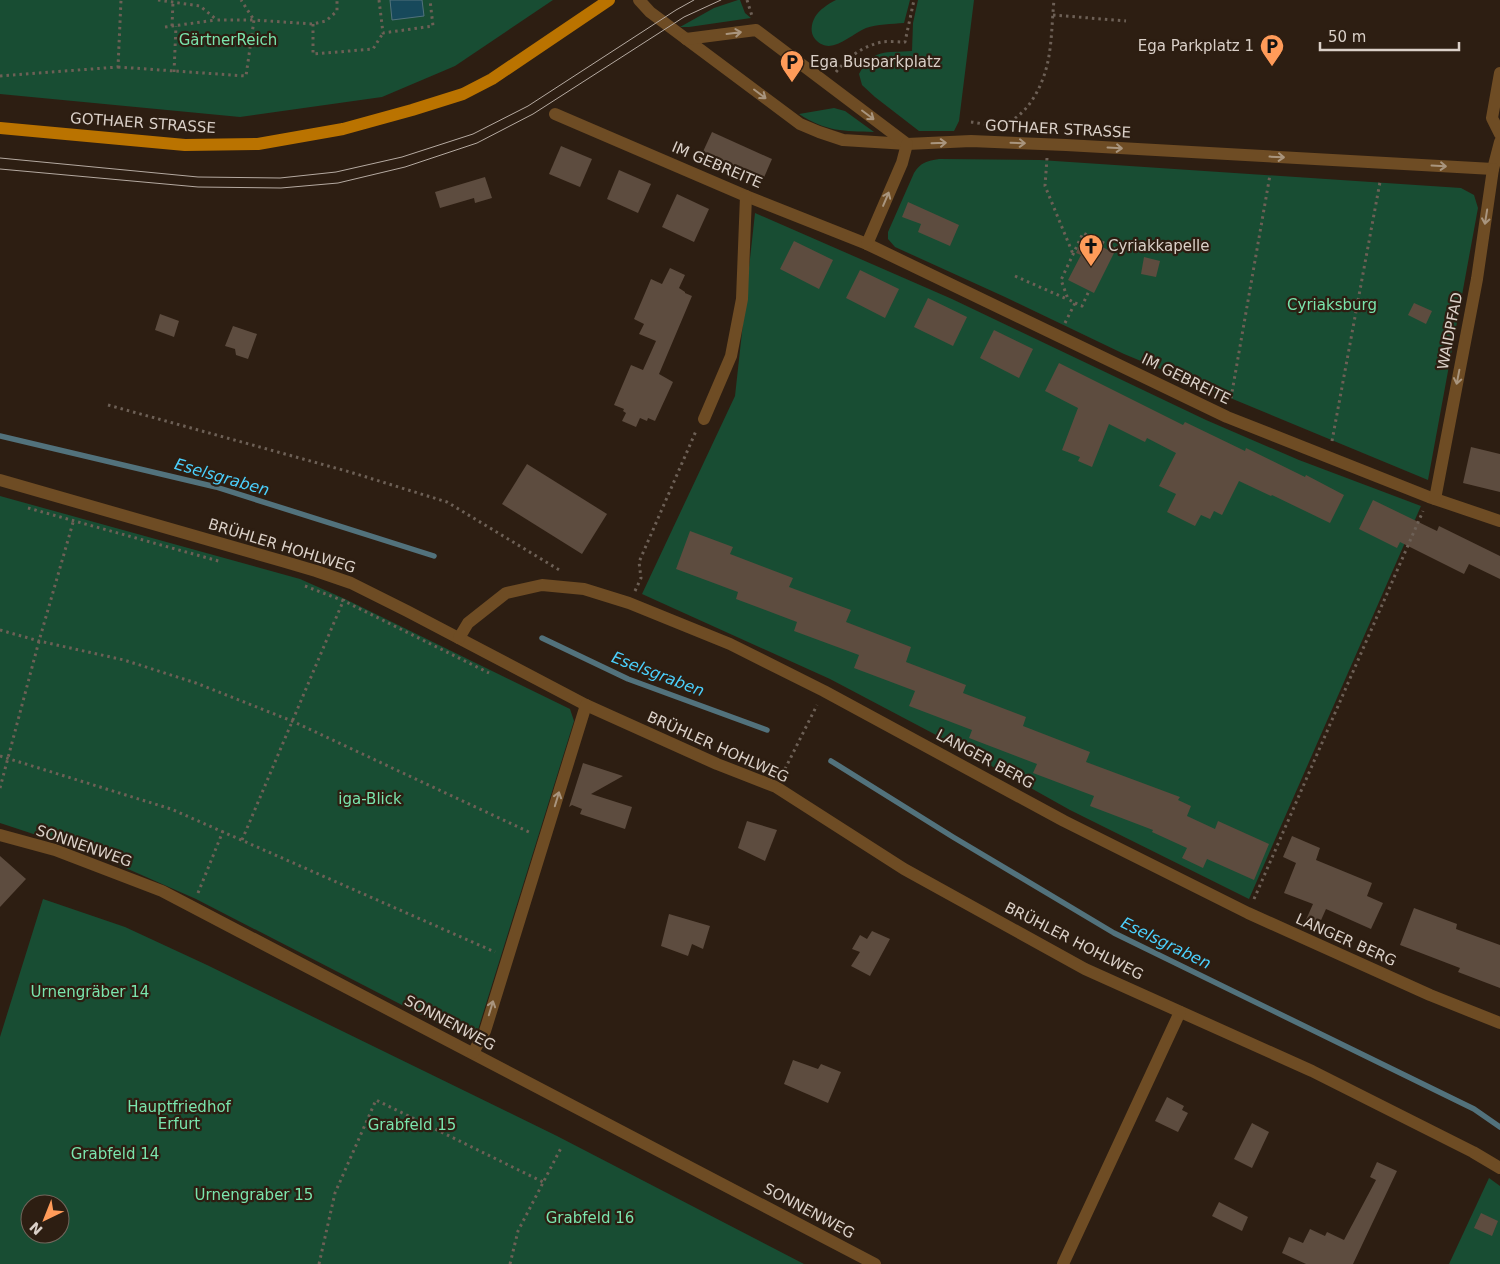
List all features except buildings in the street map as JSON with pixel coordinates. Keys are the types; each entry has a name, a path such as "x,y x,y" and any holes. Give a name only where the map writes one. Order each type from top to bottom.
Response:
{"main road":[{"name":"GOTHAER STRASSE","path":"0,128 185,145 258,144 343,129 394,116 463,94 492,79 609,0"}],"street":[{"name":"GOTHAER STRASSE","path":"640,0 650,12 800,124 843,140 907,144 971,142 1066,145 1493,169"},
{"path":"686,39 756,30 907,144 902,163 867,244"},
{"path":"1499,80 1492,118 1500,134"},
{"name":"IM GEBREITE","path":"555,114 746,196 867,244 1227,417 1432,498 1500,521"},
{"path":"1493,169 1500,142"},
{"name":"WAIDPFAD","path":"1432,498 1476,279 1493,169"},
{"path":"704,419 731,356 742,299 746,196"},
{"name":"BRÜHLER HOHLWEG","path":"0,480 300,566 351,583 586,705 776,787 904,869 1085,969 1312,1071 1473,1152 1500,1168"},
{"name":"LANGER BERG","path":"459,638 468,623 506,593 542,585 584,589 629,603 730,644 824,691 1064,821 1248,913 1430,995 1500,1023"},
{"path":"473,1054 485,1031 586,705"},
{"name":"SONNENWEG","path":"0,835 55,850 162,891 875,1264"},
{"path":"1063,1264 1180,1012"}],"path":[{"path":"118,68 121,0"},
{"path":"158,0 200,6 217,20"},
{"path":"0,76 118,68 246,76 254,20 241,0"},
{"path":"165,27 217,20 254,20 314,24 326,21 337,11 337,0"},
{"path":"314,24 313,54 373,49 383,33 379,0"},
{"path":"383,33 433,26 430,0"},
{"path":"826,84 844,62 858,51 882,42 905,42 914,0"},
{"path":"971,122 998,125 1012,119 1025,110 1040,85 1048,62 1054,0"},
{"path":"173,2 174,72"},
{"path":"1053,14 1126,21"},
{"path":"1047,162 1045,186 1073,255"},
{"path":"1231,398 1270,175"},
{"path":"1332,441 1380,182"},
{"path":"1068,299 1061,280 1084,233 1116,249"},
{"path":"1015,276 1082,306 1089,291"},
{"path":"1066,320 1075,302"},
{"path":"108,405 350,472 447,502 564,572 572,588"},
{"path":"629,603 641,578 639,562 699,426 704,419"},
{"path":"1248,913 1432,498"},
{"path":"0,788 39,640 74,520 77,502"},
{"path":"28,508 224,562"},
{"path":"299,583 344,601 492,675"},
{"path":"242,840 351,583"},
{"path":"0,630 124,660 196,683 292,721 545,839"},
{"path":"784,770 818,703"},
{"path":"0,756 171,809 507,958"},
{"path":"193,907 223,831"},
{"path":"319,1264 335,1194 376,1100 544,1182"},
{"path":"510,1264 518,1231 562,1148"}],"green space":[{"name":"GärtnerReich","path":"0,0 553,0 455,66 382,97 240,117 0,94"},
{"path":"740,0 745,13 751,18 680,27 714,8"},
{"path":"836,0 910,0 904,23 866,28 840,43 827,46 815,39 812,34 812,25 819,12"},
{"path":"918,0 974,0 959,121 954,131 919,131 862,85 859,74 864,66 875,56 887,52 912,51 913,23"},
{"path":"834,108 845,111 874,132 835,129 818,124 799,114"},
{"name":"Cyriaksburg","path":"931,160 1040,160 1461,188 1474,195 1478,208 1428,480 1124,354 895,247 888,239 888,232 914,173 919,166"},
{"path":"755,213 952,299 1206,420 1299,460 1421,506 1249,899 1070,810 938,736 830,679 642,594 735,396"},
{"name":"iga-Blick","path":"0,496 300,579 345,599 570,709 574,721 477,1033 468,1039 196,899 94,854 0,823"},
{"name":"Hauptfriedhof Erfurt","path":"43,899 125,927 207,965 557,1136 804,1264 0,1264 0,1037"},
{"path":"1489,1178 1500,1186 1500,1264 1449,1264"}],"water":[{"path":"390,0 422,0 424,16 392,20"}],"waterway":[{"name":"Eselsgraben","path":"0,436 216,487 434,556"},
{"name":"Eselsgraben","path":"542,638 628,679 767,730"},
{"name":"Eselsgraben","path":"831,761 953,837 1114,933 1474,1109 1500,1127"}],"tram line":[{"path":"0,158 198,177 280,178 336,172 402,157 473,134 528,106 694,0"},
{"path":"0,169 198,187 281,188 338,183 405,167 477,143 533,114 684,17 721,0"}],"place":[{"name":"Ega Parkplatz 1","path":"1272,67"},
{"name":"Ega Busparkplatz","path":"792,83"},
{"name":"Cyriakkapelle","path":"1091,267"}],"park label":[{"name":"Urnengräber 14","path":"90,992"},
{"name":"Grabfeld 15","path":"412,1125"},
{"name":"Grabfeld 14","path":"115,1154"},
{"name":"Urnengraber 15","path":"254,1195"},
{"name":"Grabfeld 16","path":"590,1218"}]}
